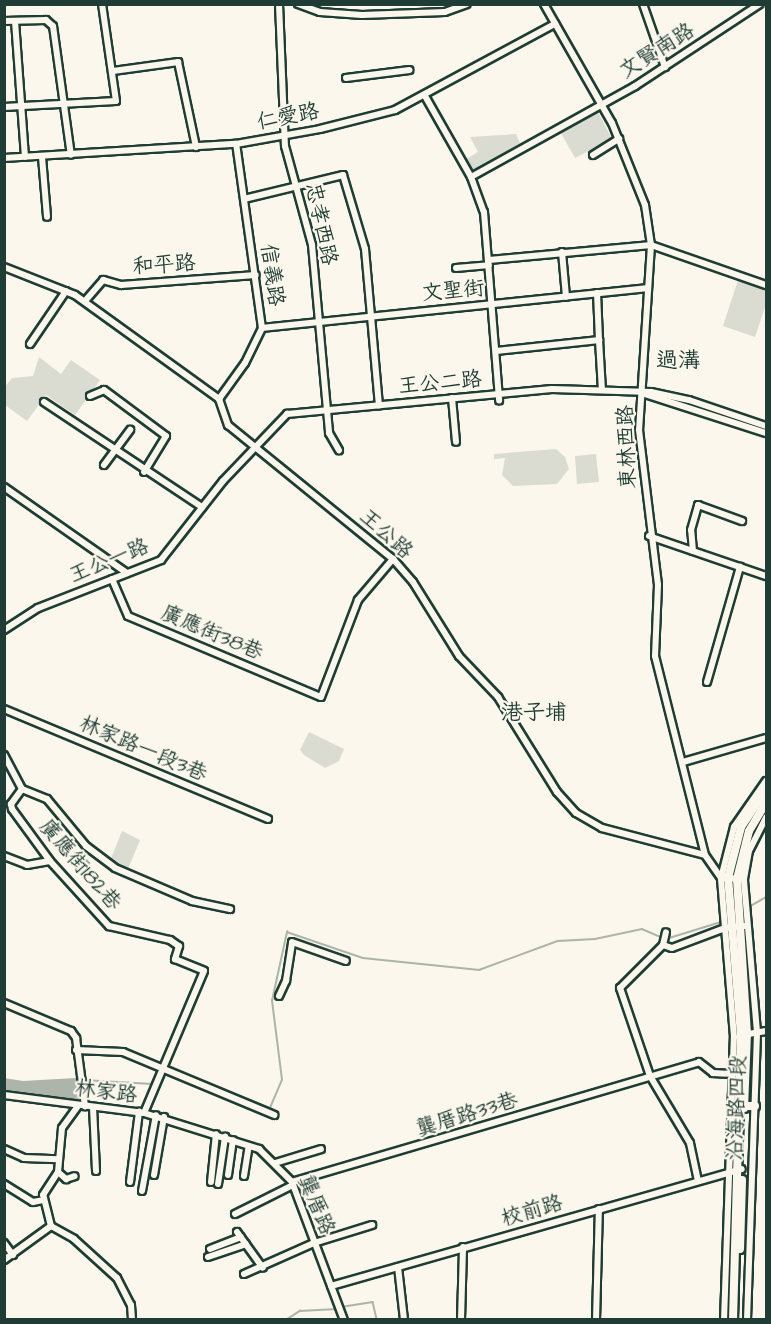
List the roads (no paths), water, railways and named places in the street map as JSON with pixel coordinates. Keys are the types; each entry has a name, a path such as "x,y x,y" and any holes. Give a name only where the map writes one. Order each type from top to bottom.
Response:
{"main road":[{"path":"736,923 733,878 741,827 766,790"},
{"path":"733,878 746,839 766,803"},
{"name":"沿海路四段","path":"736,923 745,1106 737,1170"},
{"name":"沿海路四段","path":"732,1303 740,1035"},
{"path":"745,1106 755,1106"},
{"path":"732,1303 733,1320"},
{"path":"732,1303 738,1320"}],"street":[{"path":"4,107 67,106 116,101 102,4"},
{"name":"忠孝西路","path":"279,4 288,134 285,146 312,245 329,433 339,450"},
{"path":"298,4 321,12 362,15 445,12 467,4"},
{"name":"東林西路","path":"544,4 602,103 645,205 651,245 639,430 650,536 658,585 655,656 705,855 733,878"},
{"path":"643,4 665,67"},
{"name":"文賢南路","path":"471,177 665,67 760,4"},
{"path":"4,21 41,20 52,24 67,106 71,155"},
{"path":"15,21 25,157"},
{"name":"仁愛路","path":"4,158 237,144 395,110 555,24"},
{"path":"113,71 178,62 196,147"},
{"path":"346,78 409,70"},
{"path":"424,96 471,177 484,212 499,397"},
{"path":"593,155 619,139"},
{"name":"信義路","path":"219,399 245,363 262,328 237,144"},
{"path":"42,156 47,217"},
{"path":"244,199 296,184 343,175 365,249 379,405"},
{"path":"456,268 562,252 651,245 766,285"},
{"path":"562,252 566,297"},
{"path":"4,267 66,291 85,302 219,399"},
{"name":"和平路","path":"85,302 103,280 121,285 256,275"},
{"name":"文聖街","path":"262,328 318,320 648,288"},
{"path":"30,344 66,291"},
{"path":"597,293 602,390"},
{"path":"496,351 599,340"},
{"name":"王公二路","path":"254,445 287,414 452,398 499,397 552,389 642,393"},
{"path":"90,396 104,390 166,436 144,472"},
{"path":"642,393 689,400 766,426"},
{"path":"642,393 651,399 689,406 766,433"},
{"path":"452,398 456,442"},
{"name":"王公路","path":"219,399 228,424 393,560 413,582 459,656 498,697 557,792 576,813 602,828 705,855"},
{"path":"44,402 160,483 202,507"},
{"path":"104,465 130,430"},
{"name":"王公一路","path":"4,630 20,617 165,556 254,445"},
{"path":"4,487 127,573"},
{"path":"693,551 692,530 698,505 742,521"},
{"path":"650,536 766,576"},
{"name":"廣應街38巷","path":"112,579 128,616 321,697 358,600 393,560"},
{"path":"707,682 740,567"},
{"name":"林家路一段3巷","path":"4,709 268,819"},
{"path":"683,762 766,738"},
{"path":"4,755 6,763 22,789 47,799 86,846 114,868 192,901 230,909"},
{"path":"663,945 672,948 736,923 733,878 734,827 766,781"},
{"name":"廣應街182巷","path":"22,789 11,804 12,809 50,861 109,926 170,940 179,946 175,959 204,971 162,1066"},
{"path":"733,878 766,816"},
{"path":"4,856 27,865 50,861"},
{"name":"沿海路四段","path":"736,923 757,1032 747,1320"},
{"path":"666,933 663,945 620,988 650,1076 690,1143 698,1181"},
{"path":"279,996 286,981 292,942 346,960"},
{"path":"4,1004 71,1030 76,1038 85,1106"},
{"path":"740,1035 766,1031"},
{"name":"沿海路四段","path":"732,1303 737,1170 733,1074 740,1035"},
{"path":"76,1050 123,1052 162,1066 274,1115"},
{"name":"龔厝路33巷","path":"235,1214 293,1183 699,1062 713,1073 733,1074"},
{"path":"130,1182 142,1112 162,1066"},
{"name":"林家路","path":"4,1095 76,1107 142,1112 201,1129"},
{"path":"76,1107 63,1128 58,1172 43,1200 51,1226 74,1239 117,1278 129,1299 132,1320"},
{"path":"93,1107 96,1171"},
{"path":"142,1191 156,1115"},
{"path":"154,1175 164,1117"},
{"name":"龔厝路","path":"201,1129 249,1146 275,1163 293,1183 344,1320"},
{"path":"216,1134 214,1183 225,1137"},
{"path":"228,1175 233,1140"},
{"path":"244,1176 249,1146"},
{"path":"4,1149 24,1158 58,1159"},
{"path":"275,1163 321,1149"},
{"name":"校前路","path":"331,1286 737,1170"},
{"path":"58,1172 66,1179 75,1176"},
{"path":"4,1184 33,1202 43,1200"},
{"path":"596,1320 600,1209"},
{"path":"244,1274 263,1268 314,1243 372,1225"},
{"path":"4,1260 51,1226"},
{"path":"210,1249 239,1235 263,1268"},
{"path":"4,1243 13,1255"},
{"path":"208,1257 246,1244"},
{"path":"461,1320 463,1247"},
{"path":"398,1268 404,1320"},
{"path":"724,1320 732,1303"}],"waterway":[{"path":"749,907 766,897"},
{"path":"666,939 721,922"},
{"path":"166,1066 270,1108 282,1080 272,1001 287,932 363,958 479,970 558,941 595,939 642,929 661,937"},
{"path":"83,1080 152,1084 158,1070"},
{"path":"341,1307 373,1302 377,1320"},
{"path":"286,1320 300,1311 337,1309"}],"district":[{"name":"過溝","path":"678,361"},
{"name":"港子埔","path":"534,713"}]}
